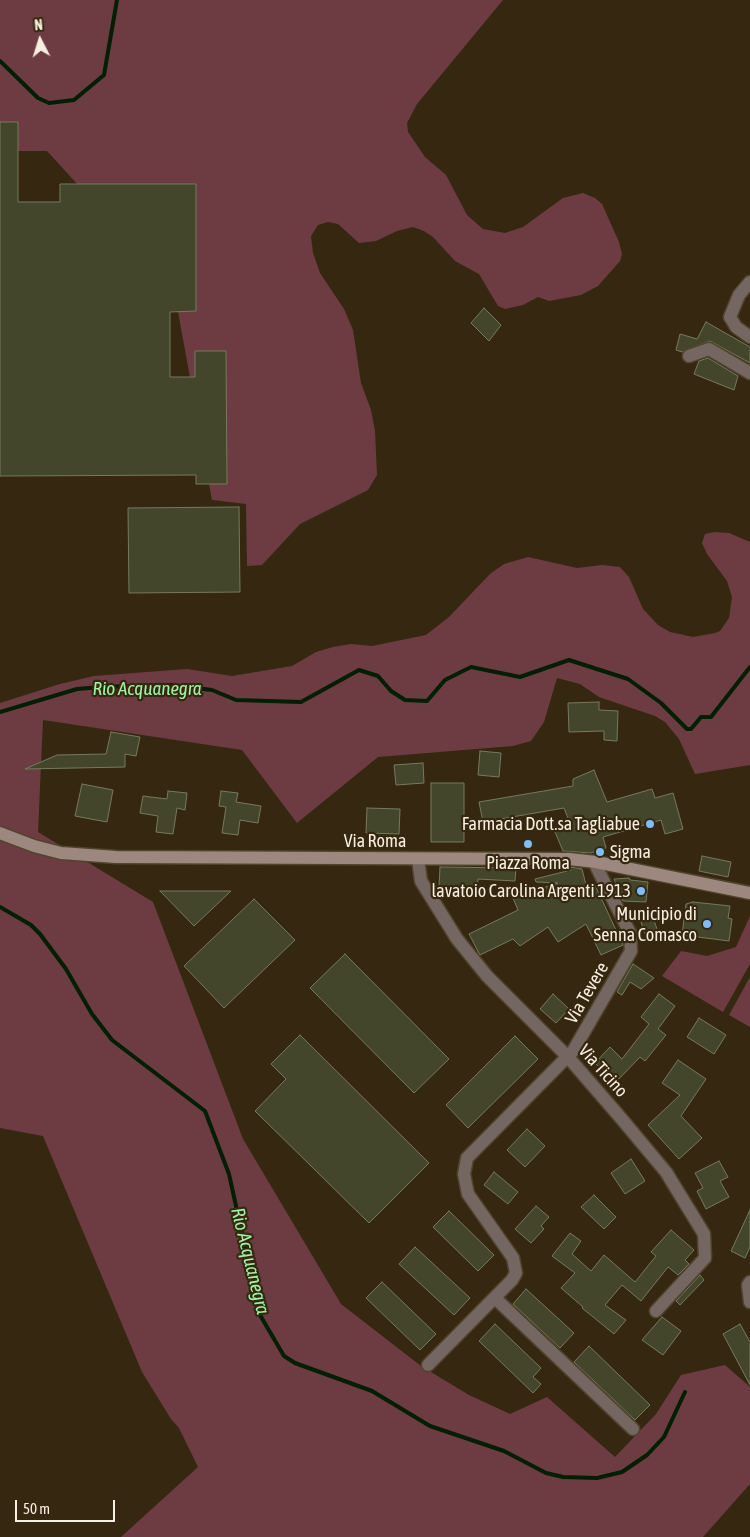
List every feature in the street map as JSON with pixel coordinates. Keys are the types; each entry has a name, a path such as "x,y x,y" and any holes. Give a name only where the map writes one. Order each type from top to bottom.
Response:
{"street":[{"path":"750,282 739,295 730,317 736,327 750,337"},
{"path":"689,356 709,349 750,373"},
{"name":"Via Roma","path":"0,833 34,846 62,853 116,857 569,859 596,862 750,893"},
{"name":"Via Ticino","path":"418,858 421,881 457,940 487,976 568,1057 666,1172 704,1234 705,1258 656,1311"},
{"name":"Via Tevere","path":"568,1057 623,965 632,945 630,933 597,868 596,862"},
{"path":"428,1365 495,1298 516,1273 513,1258 468,1194 464,1166 467,1158 568,1057"},
{"path":"750,1282 748,1285 750,1302"},
{"path":"495,1298 632,1430"}],"shaded area":[{"path":"0,0 503,0 417,104 407,123 408,132 425,157 446,175 467,215 483,229 505,233 523,227 563,198 583,193 595,198 602,204 619,242 622,254 620,261 598,286 581,295 549,301 538,297 523,305 505,309 498,306 479,274 455,261 433,237 424,231 413,227 397,231 376,241 359,243 338,224 328,222 318,225 311,236 313,253 320,273 344,309 353,330 361,383 371,410 375,431 377,475 368,490 300,524 262,565 247,566 246,504 212,500 163,228 89,197 47,151 0,151"},
{"path":"714,532 729,533 750,542 750,765 695,774 679,739 665,722 655,716 599,697 580,684 557,678 544,722 531,741 513,746 378,757 297,823 242,750 43,720 38,832 153,902 243,1139 341,1304 421,1366 469,1395 510,1414 547,1397 615,1457 656,1414 681,1375 725,1365 750,1387 750,1484 703,1537 121,1537 198,1467 179,1428 171,1419 142,1372 43,1136 0,1128 0,703 60,684 94,676 187,669 232,676 292,666 316,652 333,647 351,644 372,646 426,635 449,617 490,574 504,564 528,557 577,568 602,565 620,567 629,577 643,609 658,625 670,632 693,637 715,633 720,631 729,618 732,597 727,581 707,554 702,543 705,534"},
{"path":"750,916 750,964 723,1012 662,976 681,951 707,956 736,947"},
{"path":"750,977 750,1027 729,1015"}],"building":[{"path":"0,122 18,122 18,202 60,202 60,184 196,184 196,311 170,312 170,377 195,377 195,351 226,351 227,484 196,484 196,475 0,476"},
{"path":"484,308 501,325 489,341 471,323"},
{"path":"706,322 750,347 750,363 710,341 682,352 676,350 680,334 697,339"},
{"path":"708,358 738,376 734,390 694,374 699,361"},
{"path":"239,507 240,592 129,593 128,508"},
{"path":"599,702 599,710 618,711 617,741 604,740 604,731 569,732 568,703"},
{"path":"111,732 140,737 136,756 125,754 125,767 25,769 57,755 106,754"},
{"path":"480,751 501,753 499,777 478,775"},
{"path":"423,763 424,783 396,785 394,765"},
{"path":"594,770 607,802 652,789 655,798 673,793 683,829 665,834 661,820 603,837 606,848 591,853 563,851 555,832 571,826 564,808 483,822 479,802 573,786 573,779"},
{"path":"431,783 464,783 464,842 431,842"},
{"path":"82,784 113,790 107,822 75,816"},
{"path":"168,791 187,793 185,810 177,808 173,834 156,832 158,816 140,813 143,796 167,799"},
{"path":"221,791 238,793 236,802 261,806 258,823 240,820 238,835 222,833 226,807 219,806"},
{"path":"367,808 400,809 399,834 366,833"},
{"path":"702,856 731,862 728,877 699,871"},
{"path":"440,867 516,868 515,881 478,879 477,890 439,888"},
{"path":"570,867 582,869 587,889 595,885 623,945 601,955 586,924 558,942 548,927 520,946 513,939 480,955 469,934 518,910 513,898 558,883 536,882 535,879 571,870"},
{"path":"629,878 630,880 648,882 646,902 623,901 614,879"},
{"path":"160,891 231,891 194,926"},
{"path":"254,899 295,940 224,1008 184,966"},
{"name":"Municipio di Senna Comasco","path":"693,902 730,906 728,918 732,919 729,941 682,935 686,904"},
{"path":"652,915 657,929 645,934 640,919"},
{"path":"345,954 449,1059 414,1093 310,988"},
{"path":"633,964 654,978 641,989 630,982 622,995 617,992"},
{"path":"553,994 569,1009 556,1023 540,1009"},
{"path":"659,994 675,1006 658,1029 666,1035 645,1061 640,1057 615,1083 595,1063 610,1047 622,1059 649,1024 641,1017"},
{"path":"699,1018 726,1035 714,1054 687,1037"},
{"path":"300,1035 429,1163 369,1223 255,1111 286,1079 271,1064"},
{"path":"515,1036 538,1059 468,1128 446,1105"},
{"path":"678,1060 706,1079 681,1116 702,1138 679,1159 648,1125 680,1095 662,1083"},
{"path":"527,1129 545,1146 525,1167 507,1150"},
{"path":"631,1159 645,1181 625,1194 611,1173"},
{"path":"719,1161 728,1177 720,1181 729,1197 706,1209 697,1191 703,1188 695,1173"},
{"path":"494,1172 518,1192 508,1204 484,1185"},
{"path":"594,1195 616,1217 604,1229 581,1207"},
{"path":"536,1206 549,1217 541,1226 544,1229 531,1243 515,1229"},
{"path":"750,1210 750,1247 745,1258 731,1251"},
{"path":"449,1211 494,1255 478,1271 433,1227"},
{"path":"671,1230 694,1250 685,1260 689,1264 678,1275 668,1267 641,1301 622,1285 605,1305 626,1320 614,1334 561,1288 575,1273 552,1256 570,1233 581,1241 572,1254 591,1271 604,1255 635,1282 656,1256 651,1252"},
{"path":"415,1247 470,1298 454,1315 399,1264"},
{"path":"700,1275 704,1280 680,1305 676,1301"},
{"path":"382,1282 436,1334 420,1350 366,1298"},
{"path":"526,1289 574,1333 560,1348 513,1304"},
{"path":"662,1317 681,1331 663,1355 642,1340"},
{"path":"495,1324 541,1368 533,1377 541,1384 533,1393 479,1341"},
{"path":"740,1324 750,1342 750,1385 723,1334"},
{"path":"589,1346 650,1405 635,1420 574,1362"}],"waterway":[{"path":"0,61 38,98 49,103 74,100 104,75 117,0"},
{"name":"Rio Acquanegra","path":"0,712 77,689 101,687 171,685 212,690 236,700 301,702 359,670 378,676 391,691 405,700 427,701 445,680 471,667 520,677 569,660 628,679 661,703 687,729 691,729 701,717 711,717 750,667"},
{"name":"Rio Acquanegra","path":"0,907 31,925 40,934 66,969 92,1014 112,1040 205,1111 229,1174 260,1315 284,1356 295,1363 372,1391 430,1426 504,1451 546,1473 563,1477 597,1478 622,1472 647,1455 664,1437 685,1392"}],"place":[{"name":"Farmacia Dott.sa Tagliabue","path":"650,824"},
{"name":"Piazza Roma","path":"528,844"},
{"name":"Sigma","path":"600,852"},
{"name":"lavatoio Carolina Argenti 1913","path":"641,891"},
{"name":"Municipio di Senna Comasco","path":"707,924"}]}
